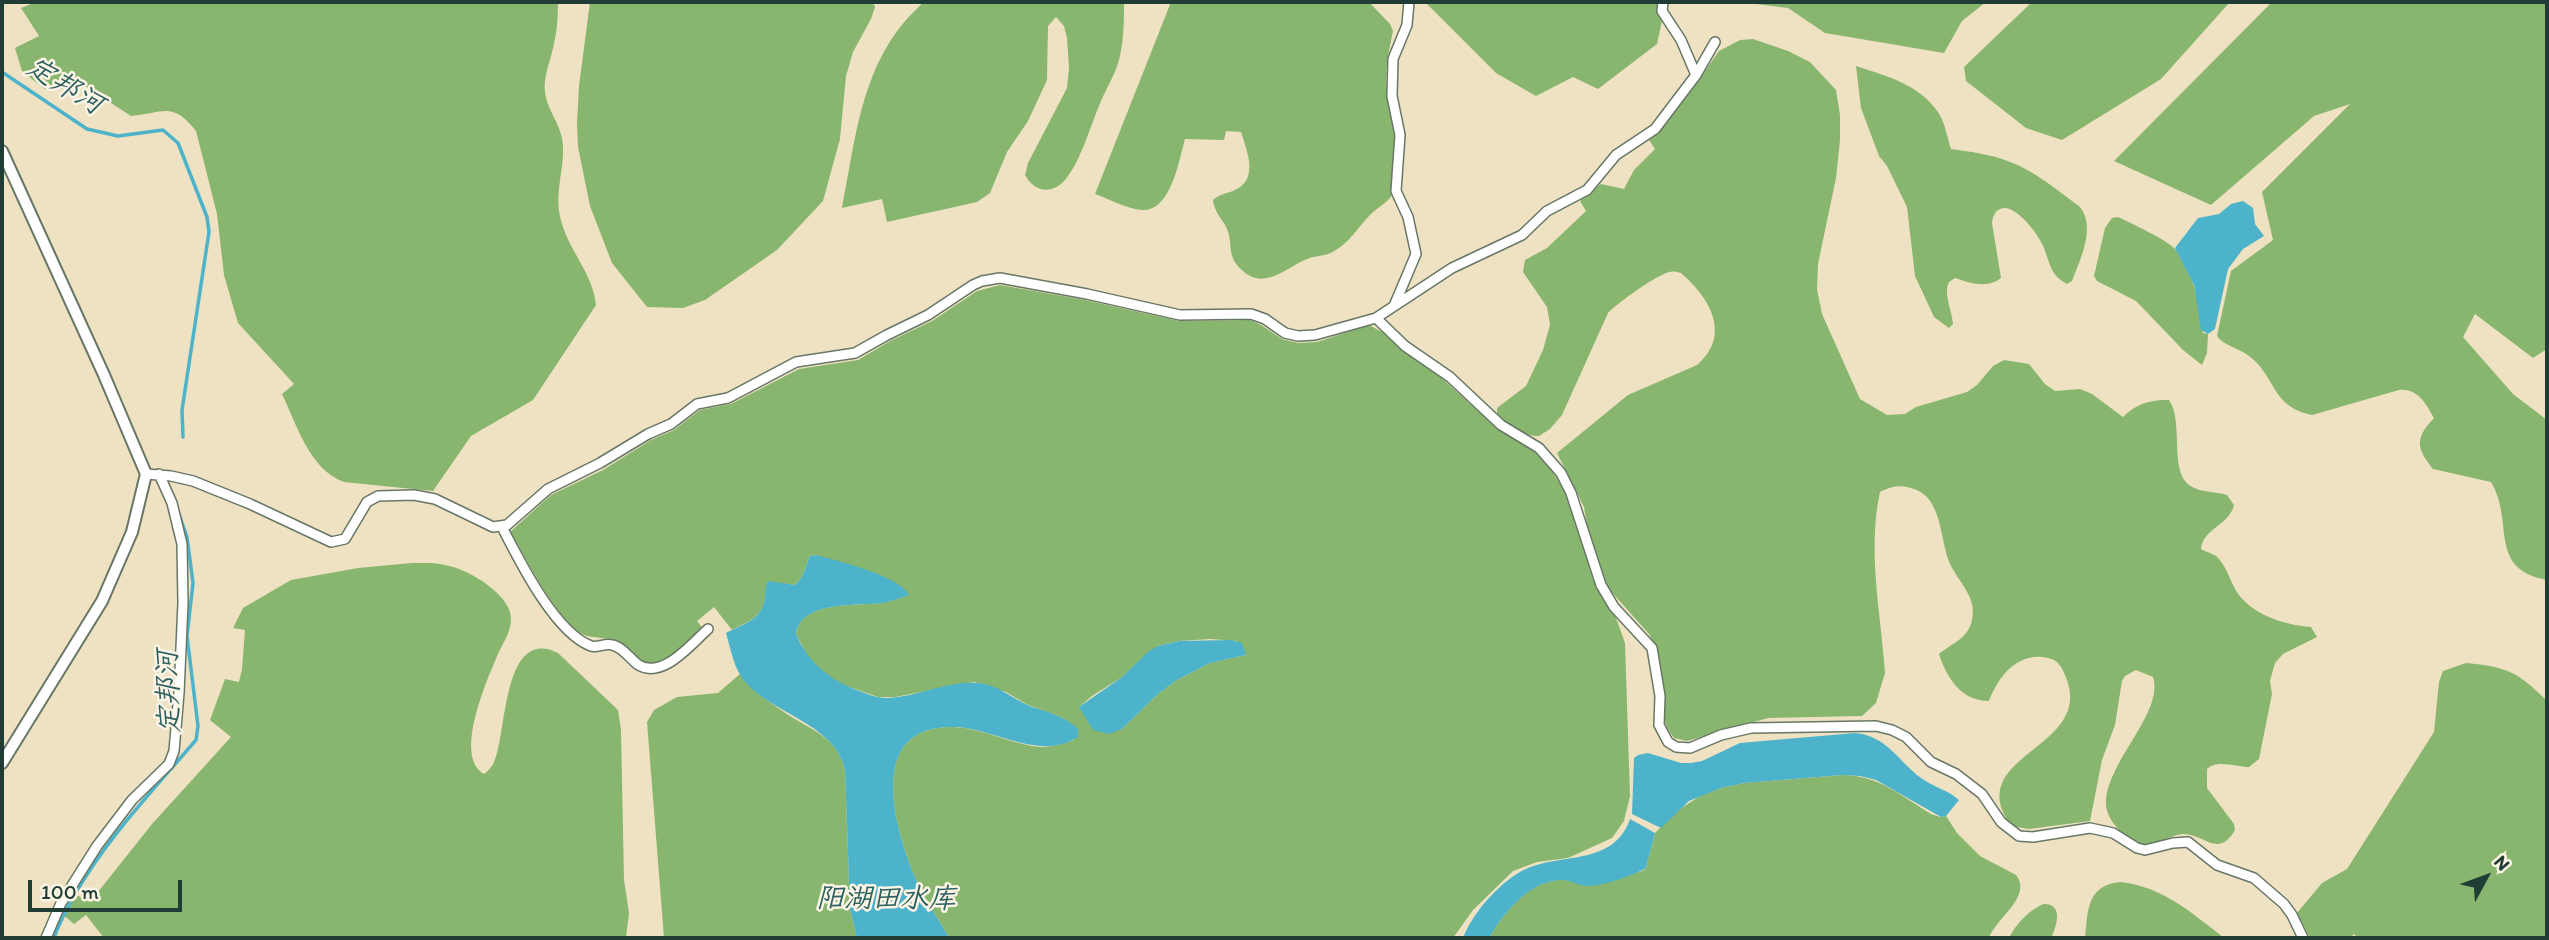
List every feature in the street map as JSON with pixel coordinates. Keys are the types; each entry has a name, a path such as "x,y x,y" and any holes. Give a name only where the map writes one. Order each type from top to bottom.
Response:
{"street":[{"path":"1393,308 1416,254 1408,217 1396,191 1401,135 1392,96 1393,59 1406,25 1409,2"},
{"path":"1663,2 1662,11 1681,40 1696,75"},
{"path":"146,474 193,481 331,542 345,539 365,505 378,496 414,495 435,499 493,527 502,527 511,523 548,489 600,463 648,433 671,424 697,404 728,398 796,362 855,354 928,315 974,285 991,279 1000,278 1087,294 1180,314 1251,314 1261,316 1285,333 1298,337 1315,335 1376,318 1452,268 1522,236 1547,211 1587,190 1616,155 1655,129 1696,75 1715,42"},
{"path":"2,151 146,474 132,532 102,601 2,763"},
{"path":"1376,318 1405,346 1450,377 1492,418 1539,448 1560,473 1571,493 1601,586 1614,607 1651,648 1660,696 1659,726 1668,742 1676,747 1690,748 1721,735 1765,727 1884,727 1906,737 1931,762 1956,774 1982,794 2004,826 2019,836 2033,837 2090,828 2113,833 2137,848 2146,850 2188,842 2217,864 2254,878 2290,911 2303,938"},
{"path":"46,938 57,910 97,846 132,800 169,764 174,751 180,694 182,544 172,503 159,474"},
{"path":"502,527 555,617 590,646 611,644 643,668 656,668 672,661 708,629"}],"green space":[{"path":"31,2 558,2 556,34 545,86 546,99 562,139 560,216 568,239 590,282 596,305 533,400 471,436 433,491 344,482 332,476 313,457 282,394 294,384 238,323 224,275 217,214 196,131 174,112 131,116 85,86 49,90 43,88 22,71 15,48 39,36 21,8"},
{"path":"590,2 873,2 875,7 853,52 846,76 840,139 823,201 777,250 705,300 683,308 647,307 612,263 590,206 578,147 577,123"},
{"path":"924,2 1124,2 1122,42 1117,67 1076,163 1060,185 1044,190 1033,185 1025,175 1028,163 1067,88 1067,38 1064,26 1056,17 1048,26 1047,80 1028,121 1007,152 990,193 977,202 887,222 882,199 842,208 858,124 875,71 887,46 903,23"},
{"path":"1171,2 1369,2 1390,24 1393,31 1386,84 1398,144 1394,192 1347,242 1335,251 1307,259 1276,275 1260,279 1244,272 1234,261 1227,229 1213,200 1241,186 1249,173 1241,132 1226,131 1224,140 1185,139 1167,194 1152,208 1130,208 1095,194"},
{"path":"1425,2 1666,2 1657,44 1598,89 1573,77 1536,96 1496,73"},
{"path":"1740,2 1986,2 1962,21 1944,53 1825,33 1788,8"},
{"path":"2032,2 2230,2 2161,79 2062,140 2026,128 1966,81 1964,67"},
{"path":"2272,2 2547,2 2547,349 2533,358 2475,314 2463,337 2513,394 2547,420 2547,580 2528,574 2516,566 2509,555 2498,497 2491,482 2433,469 2427,462 2420,443 2423,431 2434,418 2416,394 2399,390 2312,415 2298,411 2281,398 2258,364 2217,336 2231,271 2273,240 2262,192 2350,104 2314,116 2211,205 2114,161"},
{"path":"1753,39 1810,62 1836,90 1840,140 1836,178 1818,264 1817,289 1822,314 1860,399 1887,415 1905,414 1916,407 1967,392 1977,385 1993,366 2004,360 2029,364 2045,384 2055,391 2080,389 2092,394 2123,417 2144,403 2169,400 2176,420 2178,457 2183,478 2198,489 2227,495 2234,505 2227,518 2206,536 2201,549 2216,556 2225,567 2241,598 2249,605 2279,621 2311,627 2317,637 2283,654 2275,663 2270,681 2272,694 2259,759 2249,767 2216,764 2207,769 2207,788 2234,824 2235,830 2223,843 2211,843 2183,834 2147,845 2140,844 2125,836 2113,823 2106,808 2109,785 2144,721 2154,691 2153,677 2136,670 2122,681 2115,725 2102,760 2090,821 2029,829 2011,826 2000,802 2003,782 2014,766 2063,720 2070,700 2065,675 2054,660 2027,658 2004,675 1989,701 1963,693 1951,680 1939,654 1967,632 1972,620 1972,605 1947,556 1935,510 1922,493 1907,487 1888,488 1880,492 1876,515 1876,582 1885,673 1876,703 1862,716 1768,718 1687,741 1674,738 1667,728 1663,716 1663,680 1657,650 1649,634 1608,588 1599,573 1592,556 1584,507 1557,453 1628,395 1697,365 1708,353 1713,341 1715,329 1708,305 1681,273 1665,274 1608,313 1562,415 1550,429 1539,436 1533,436 1516,429 1501,418 1497,414 1497,408 1526,386 1543,350 1550,325 1547,307 1523,272 1525,260 1547,248 1586,211 1580,201 1601,184 1624,189 1634,170 1655,149 1649,140 1686,98 1719,51 1740,40"},
{"path":"1856,66 1901,82 1921,94 1940,116 1951,149 2003,159 2028,170 2079,206 2087,223 2087,233 2072,281 2067,284 2055,275 2038,237 2024,219 2011,210 2000,209 1995,213 1992,223 2001,278 1984,284 1955,278 1947,286 1953,324 1949,328 1934,317 1915,276 1907,207 1887,166 1879,156 1861,108"},
{"path":"2118,217 2165,241 2182,258 2195,289 2203,333 2208,334 2207,353 2202,365 2183,350 2136,301 2097,281 2094,276 2105,228 2112,218"},
{"path":"1000,285 1179,321 1250,320 1282,339 1298,343 1317,342 1369,325 1426,364 1489,421 1541,454 1567,494 1600,591 1616,618 1625,643 1630,796 1624,821 1612,838 1568,858 1537,862 1513,871 1473,910 1453,938 949,938 927,901 907,856 895,807 893,782 897,760 907,742 926,731 954,727 976,730 1032,746 1058,745 1074,740 1063,718 1026,704 1006,692 974,682 895,697 878,697 841,684 822,672 807,655 796,634 800,623 808,615 832,607 882,603 909,595 816,555 810,556 802,577 795,585 768,582 762,609 751,620 732,630 714,607 697,621 704,630 677,654 661,663 645,662 613,641 582,634 552,602 510,532 551,495 603,470 651,440 674,430 700,410 731,404 799,369 858,360 932,321 977,291","holes":["1210,639 1237,641 1246,655 1210,663 1177,680 1158,694 1122,729 1079,707 1122,677 1158,646 1179,641"]},
{"path":"412,563 458,568 488,585 509,610 510,628 481,699 472,735 475,765 484,774 494,762 510,687 526,654 540,649 558,653 618,710 621,730 624,880 629,913 626,938 104,938 86,915 74,924 61,913 75,894 90,902 152,824 231,737 210,720 225,679 239,682 245,630 233,628 243,608 291,580 358,568"},
{"path":"2466,663 2502,669 2520,677 2547,701 2547,938 2358,938 2354,934 2350,938 2310,938 2297,913 2322,883 2347,869 2434,732 2439,682 2443,671"},
{"path":"740,674 769,702 824,737 842,760 845,771 850,909 857,938 664,938 647,722 654,710 677,697 718,693"},
{"path":"1843,775 1879,783 1931,814 1946,816 1957,833 1980,856 2016,875 2020,883 2017,899 1989,938 1489,938 1510,908 1528,891 1539,885 1563,880 1595,885 1642,871 1646,868 1655,833 1677,811 1700,796 1744,783"},
{"path":"2121,882 2164,895 2224,938 2085,938 2089,908 2095,893 2110,884"},
{"path":"2043,904 2054,907 2056,911 2057,922 2051,938 2009,938 2023,918"}],"water":[{"path":"2243,201 2253,208 2255,224 2264,236 2243,249 2228,269 2215,329 2208,334 2201,330 2194,285 2175,248 2198,218 2219,214 2231,204"},
{"name":"阳湖田水库","path":"816,555 881,576 903,588 909,595 883,603 819,610 800,623 796,634 801,645 814,663 831,677 851,688 884,698 954,684 985,684 1062,718 1078,729 1078,737 1063,744 1048,746 1017,742 954,727 926,731 907,742 897,760 893,782 900,832 919,885 949,938 857,938 850,909 845,771 840,755 818,731 758,694 742,678 733,660 726,633 749,622 758,614 764,603 768,581 795,585 802,577 810,556"},
{"path":"1232,640 1242,643 1246,655 1210,663 1177,680 1158,694 1122,729 1109,734 1093,730 1079,707 1122,677 1158,646 1179,641"},
{"path":"1855,733 1884,744 1921,778 1959,800 1946,816 1941,817 1876,780 1843,775 1744,783 1721,788 1689,801 1661,828 1632,814 1634,758 1638,755 1648,753 1681,763 1691,763 1702,761 1740,743"},
{"path":"1630,819 1655,833 1646,868 1595,886 1562,880 1538,886 1510,908 1489,938 1463,938 1481,907 1508,880 1542,863 1600,851 1623,834"}],"waterway":[{"name":"定邦河","path":"2,72 87,129 118,136 163,130 178,143 207,217 209,232 182,410 183,437"},
{"name":"定邦河","path":"54,938 75,894 101,853 196,740 198,726 187,636 193,583 187,537 179,514"}]}
